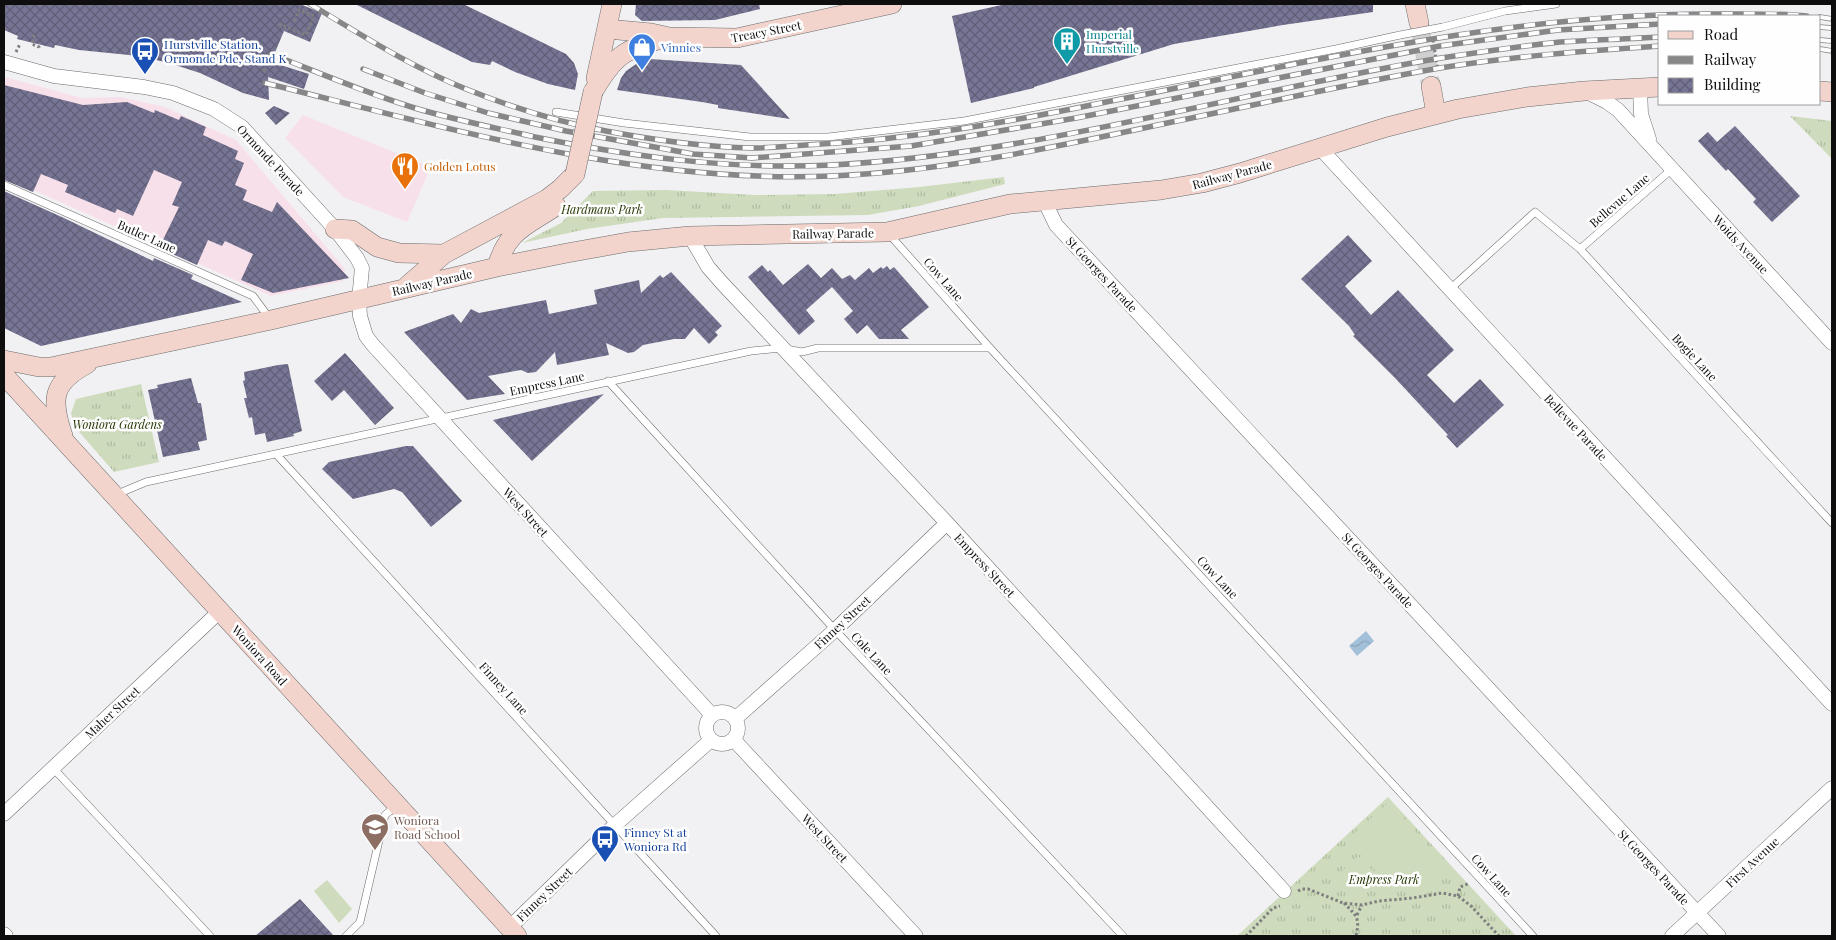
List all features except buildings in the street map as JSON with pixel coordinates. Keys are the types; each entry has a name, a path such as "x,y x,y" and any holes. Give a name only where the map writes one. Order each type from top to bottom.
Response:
{"street":[{"path":"497,267 504,246 510,238 563,200 573,184 612,4"},
{"name":"Treacy Street","path":"607,29 651,33 669,37 737,38 892,4"},
{"path":"1415,4 1425,28"},
{"path":"593,92 606,71 619,56 640,44 669,37"},
{"name":"Ormonde Parade","path":"4,62 54,76 144,86 173,93 219,111 242,127 350,248 362,268 359,300"},
{"path":"1435,83 1436,114"},
{"name":"Woids Avenue","path":"1640,87 1641,114 1651,145"},
{"name":"Railway Parade","path":"4,360 51,368 271,320 497,267 628,242 690,236 887,232 1010,204 1124,194 1202,183 1436,114 1527,97 1584,91 1658,87"},
{"name":"Woids Avenue","path":"1584,91 1618,110 1832,343"},
{"name":"Bellevue Parade","path":"1320,148 1832,704"},
{"path":"404,289 444,254 547,199 575,174"},
{"name":"St Georges Parade","path":"1044,200 1056,225 1718,936"},
{"path":"334,228 352,230 378,247 399,252 444,254"},
{"name":"Empress Street","path":"690,236 708,267 781,348 947,523 1288,896"},
{"name":"West Street","path":"359,300 360,316 366,336 383,357 712,715"},
{"path":"65,440 56,411 56,393 67,377 78,368 99,357"},
{"name":"Woniora Road","path":"4,374 513,932"},
{"name":"Finney Street","path":"736,718 835,630 947,523"},
{"name":"Maher Street","path":"4,814 220,611"},
{"path":"724,711 736,718 739,729 734,740 723,744 712,740 706,730 706,724 712,715 724,711"},
{"name":"Finney Street","path":"513,932 615,825 712,740"},
{"name":"West Street","path":"734,740 916,936"},
{"name":"First Avenue","path":"1672,936 1832,788"}],"lane":[{"path":"556,112 624,123 750,137 828,137 964,121 1336,49 1443,27 1505,11 1556,4"},
{"name":"Bellevue Lane","path":"1580,249 1672,169"},
{"name":"Butler Lane","path":"4,185 253,296 271,320"},
{"name":"Bogie Lane","path":"1449,290 1535,212 1580,249 1832,523"},
{"name":"Cow Lane","path":"887,232 990,348 1533,936"},
{"name":"Empress Lane","path":"115,495 146,482 751,351 781,348 802,352 818,348 990,348"},
{"name":"Cole Lane","path":"608,381 835,630 1122,936"},
{"name":"Finney Lane","path":"276,454 716,936"},
{"path":"52,768 210,936"},
{"path":"346,936 360,922 385,815 397,805"}],"path":[{"path":"279,24 306,35 314,16 299,10 294,22"},
{"path":"1425,28 1435,83"},
{"path":"34,35 32,44 39,47 39,50"},
{"path":"16,52 20,44"},
{"path":"263,70 268,72"},
{"path":"1458,896 1460,887 1469,884 1478,876"},
{"path":"1246,936 1273,908 1288,896 1302,889 1308,889 1343,903 1362,905 1379,900 1413,898 1442,893 1458,896 1471,906 1499,936"},
{"path":"1343,903 1357,915"},
{"path":"1356,936 1358,926 1357,915 1362,905"}],"shaded area":[{"path":"5,77 82,98 121,97 165,107 236,140 345,269 343,281 271,296 4,177"},
{"path":"303,115 431,167 407,222 343,197 285,138"}],"green space":[{"path":"1790,116 1832,121 1832,159"},
{"name":"Hardmans Park","path":"1004,177 1005,184 919,206 868,215 663,218 587,229 522,243 561,223 593,191 666,190 755,195 835,194"},
{"name":"Woniora Gardens","path":"141,384 159,462 114,472 74,426 71,413 76,399"},
{"name":"Empress Park","path":"1388,797 1516,936 1237,936"},
{"path":"1389,802 1437,856 1438,868 1436,875 1428,884 1418,890 1402,891 1392,886 1348,839"},
{"path":"1358,856 1380,878 1363,893 1342,871"},
{"path":"327,880 352,909 339,923 314,891"}],"water":[{"path":"1366,631 1374,641 1357,656 1349,646"}],"tunnel":[{"path":"1419,23 1431,86"}],"railway":[{"path":"310,4 425,71 517,108 552,119 624,134 697,145 752,148 845,143 959,129 1073,109 1411,42 1562,22 1658,15"},
{"path":"1676,15 1796,15"},
{"path":"1821,17 1832,19"},
{"path":"363,69 425,93 488,113 566,131 693,154 752,158 911,146 1076,118 1440,46 1558,30 1658,24"},
{"path":"1821,27 1832,28"},
{"path":"271,54 362,90 418,109 535,137 646,156 720,164 795,166 909,159 986,148 1138,120 1365,72 1441,58 1560,42 1658,37"},
{"path":"1821,40 1832,41"},
{"path":"265,83 475,135 617,162 688,171 760,176 832,176 878,173 970,162 1440,68 1522,57 1658,46"},
{"path":"1821,49 1832,51"}],"place":[{"name":"Imperial Hurstville","path":"1067,65"},
{"name":"Vinnies","path":"642,71"},
{"name":"Hurstville Station, Ormonde Pde, Stand K","path":"145,75"},
{"name":"Golden Lotus","path":"405,190"},
{"name":"Woniora Road School","path":"375,851"},
{"name":"Finney St at Woniora Rd","path":"605,863"}]}
